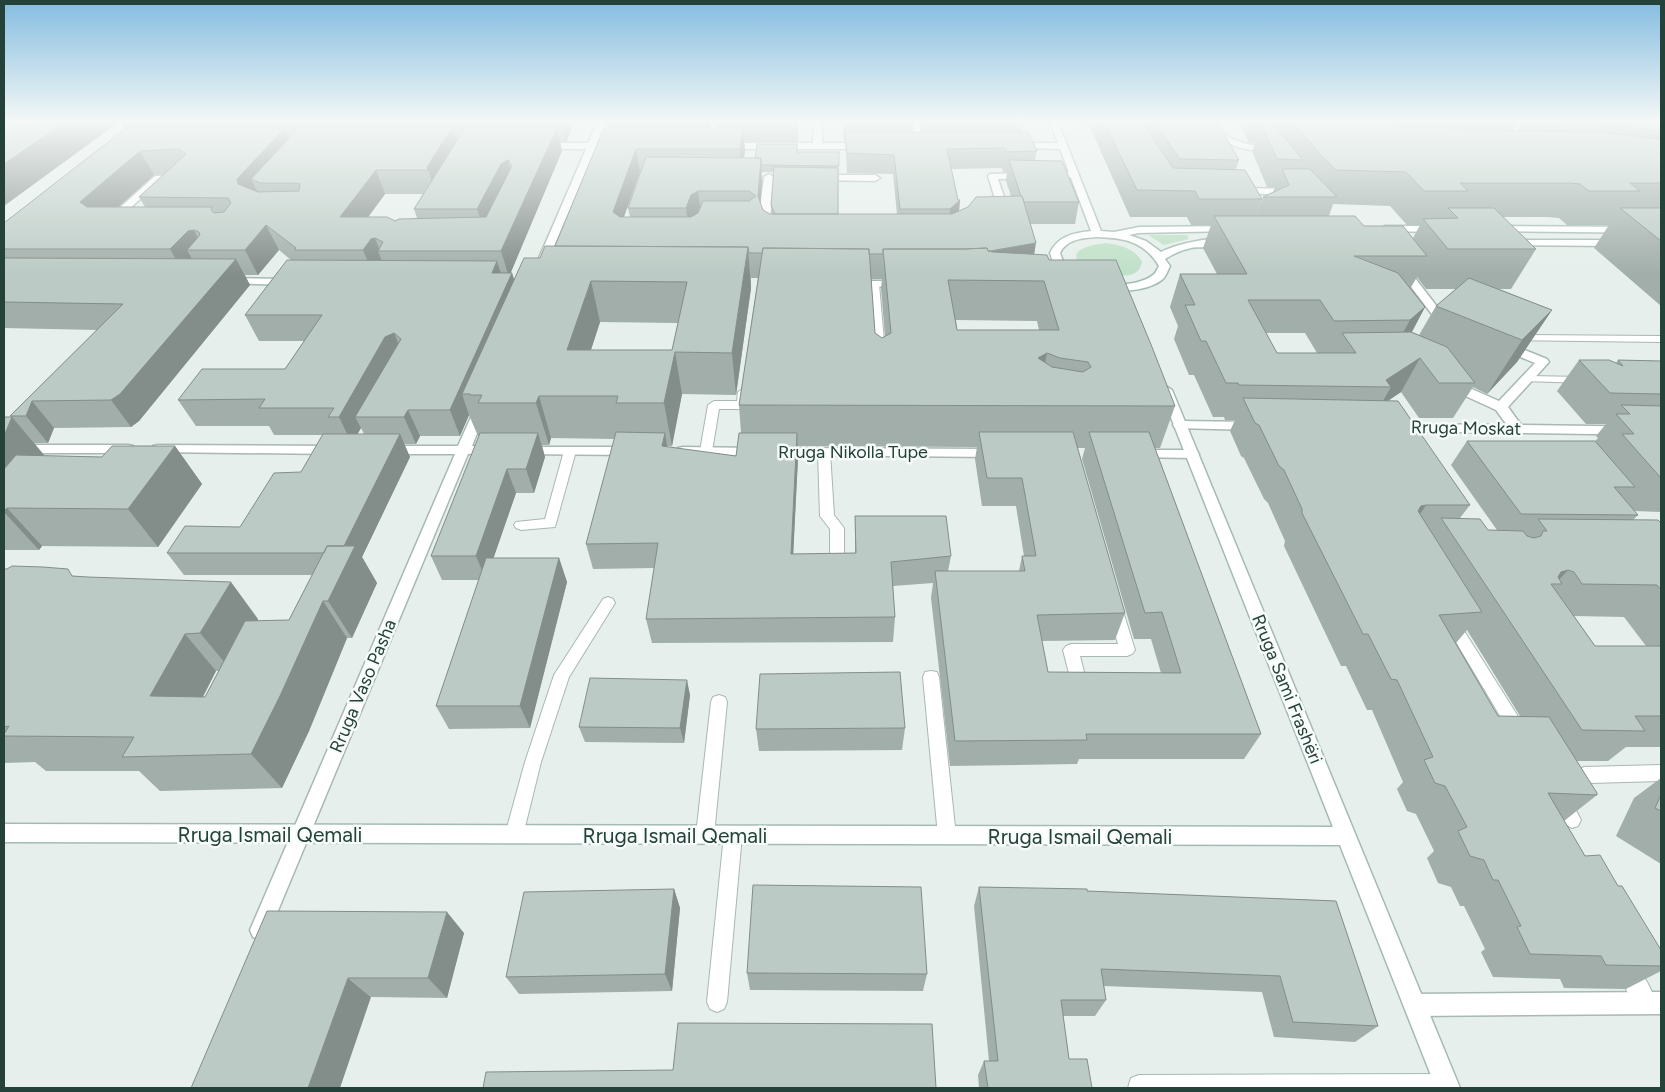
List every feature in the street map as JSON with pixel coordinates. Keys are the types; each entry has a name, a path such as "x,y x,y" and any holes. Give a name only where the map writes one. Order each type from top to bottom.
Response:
{"street":[{"path":"537,274 580,173"},
{"path":"986,212 996,210 1002,206 993,176 1074,175 1097,234"},
{"path":"770,177 765,220 772,234 781,234"},
{"path":"121,227 103,227 158,178 186,184"},
{"path":"806,178 876,178"},
{"path":"1226,191 1300,188"},
{"path":"1114,235 1139,230 1241,229"},
{"path":"1376,229 1448,229"},
{"path":"1486,229 1661,230"},
{"path":"1114,235 1150,247 1161,257 1165,266 1162,274 1154,282 1127,294 1083,282 1054,266 1055,253 1062,243 1077,236 1114,235"},
{"path":"1161,257 1184,245 1239,243"},
{"path":"1498,243 1624,243"},
{"path":"1393,256 1437,322 1456,326"},
{"path":"216,281 300,282"},
{"path":"845,284 911,284"},
{"path":"1066,289 1102,287"},
{"path":"1496,340 1543,362 1501,407"},
{"name":"Rruga Sami Frashëri","path":"1159,373 1448,1087"},
{"path":"1439,380 1501,407 1517,429"},
{"name":"Rruga Vaso Pasha","path":"250,953 484,400"},
{"path":"1180,425 1265,426"},
{"name":"Rruga Moskat","path":"1381,427 1661,431"},
{"path":"1557,430 1568,442"},
{"path":"4,449 347,450"},
{"path":"375,450 648,451"},
{"name":"Rruga Nikolla Tupe","path":"667,451 1013,453"},
{"path":"1124,454 1192,454"},
{"name":"Rruga Ismail Qemali","path":"4,833 1346,836"},
{"path":"1414,1005 1654,1003"}],"lane":[{"path":"874,284 880,366"},
{"path":"1496,340 1661,339"},
{"path":"706,452 714,405 742,405 746,379"},
{"path":"1528,379 1594,381"},
{"path":"65,464 78,449"},
{"path":"521,525 550,524 570,451"},
{"path":"824,452 827,516 837,528 837,570"},
{"path":"1078,680 1071,650 1127,650 1111,595"},
{"path":"514,835 532,762 562,675 608,603"},
{"path":"1445,611 1526,745"},
{"path":"931,677 948,836"},
{"path":"705,835 719,702"},
{"path":"1567,838 1584,775 1661,773"},
{"path":"1551,786 1572,820"},
{"path":"718,1002 733,835"},
{"path":"1617,952 1654,1003"},
{"path":"1139,1088 1139,1086 1448,1087"}],"green space":[{"path":"1148,235 1187,235 1189,239 1164,245"},
{"path":"1106,243 1122,246 1135,253 1142,262 1140,269 1130,275 1118,275 1090,268 1081,264 1077,259 1076,255 1084,248"}],"building":[{"path":"68,173 114,173 80,202 87,207 212,207 211,210 214,213 224,212 231,203 228,198 139,197 165,173 243,173 237,179 238,184 258,192 299,191 300,184 260,183 251,179 257,173 374,173 340,217 387,217 395,221 399,219 486,217 508,173 537,173 501,251 378,251 383,242 375,238 371,239 363,250 294,250 296,248 266,225 245,250 187,250 200,235 199,232 194,230 188,231 170,249 4,249 4,223"},
{"path":"437,173 496,173 477,209 414,209"},
{"path":"585,173 627,173 613,212 620,217 691,217 698,213 703,201 749,201 756,196 749,191 698,191 691,195 686,208 628,208 640,173 760,173 758,196 763,210 770,214 952,214 968,207 976,197 1022,196 1036,243 990,251 987,248 883,249 883,254 869,254 869,249 763,248 762,253 749,253 748,247 555,246"},
{"path":"774,173 838,173 838,214 775,214 771,205"},
{"path":"896,173 952,173 958,200 960,200 950,209 900,209"},
{"path":"1013,173 1067,173 1079,202 1024,202"},
{"path":"1129,173 1247,173 1262,199 1199,199 1195,191 1137,190"},
{"path":"1284,173 1314,173 1337,197 1263,197 1289,185"},
{"path":"1407,173 1661,173 1661,183 1630,183 1640,191 1589,191 1580,184 1569,183 1460,183 1468,191 1424,191"},
{"path":"1448,208 1494,208 1536,249 1448,249 1423,219 1458,218"},
{"path":"1620,208 1661,208 1661,241"},
{"path":"1214,216 1355,216 1364,226 1403,226 1427,256 1354,256 1398,273 1425,307 1410,320 1334,321 1320,300 1248,300 1277,353 1356,353 1342,333 1411,332 1447,347 1475,383 1439,383 1420,358 1386,380 1391,387 1239,385 1238,383 1226,383 1206,341 1201,341 1185,305 1195,305 1180,274 1247,274"},
{"path":"545,246 748,247 732,353 675,352 664,403 616,403 618,396 539,396 536,403 478,403 482,395 462,394 524,258 540,258","holes":["591,281 687,282 672,350 567,350"]},
{"path":"763,248 869,249 875,333 882,338 891,333 883,249 987,248 988,251 993,252 1047,255 1049,260 1116,260 1175,406 739,405","holes":["948,280 1044,281 1059,330 957,330","1047,353 1060,358 1088,362 1091,367 1083,372 1052,367 1038,358"]},
{"path":"4,258 236,259 120,394 111,400 32,401 26,416 10,416 123,304 4,302"},
{"path":"287,260 497,261 492,273 512,273 450,410 408,410 404,417 355,417 401,339 394,333 385,337 339,417 328,417 334,408 259,408 265,399 178,400 202,369 285,369 322,315 245,315"},
{"path":"1469,278 1552,310 1522,340 1436,306"},
{"path":"1579,360 1609,360 1623,366 1618,360 1661,361 1661,394 1610,393"},
{"path":"1243,398 1398,401 1470,505 1426,505 1421,506 1418,511 1482,612 1439,615 1498,716 1549,717 1597,795 1548,793 1585,856 1600,855 1618,886 1622,886 1661,950 1661,966 1606,965 1601,956 1530,954 1517,927 1521,926 1498,880 1493,880 1484,860 1470,856 1458,831 1467,827 1445,786 1435,783 1424,760 1433,757 1397,680 1391,679 1368,634 1363,634 1302,513 1302,509 1284,470 1279,466 1259,425 1255,423"},
{"path":"1621,405 1661,406 1661,478 1622,434 1634,434 1616,414 1630,414"},
{"path":"4,417 12,417 4,436"},
{"path":"616,432 665,433 662,446 736,456 739,433 797,433 791,554 856,553 855,516 946,516 951,556 891,562 895,617 646,619 658,543 586,544"},
{"path":"979,432 1073,432 1125,613 1037,615 1048,672 1181,673 1162,612 1145,613 1089,432 1149,432 1261,734 1086,734 1087,740 955,741 935,571 1025,571 1022,556 1036,556 1022,478 987,478"},
{"path":"480,433 538,433 526,469 507,469 476,556 431,556"},
{"path":"323,434 400,434 344,546 327,546 324,553 167,553 185,526 240,527 274,473 301,472"},
{"path":"1467,441 1595,441 1635,487 1614,487 1638,515 1521,514"},
{"path":"112,446 175,446 128,509 7,508 4,511 4,469 16,455 102,457"},
{"path":"1441,518 1480,519 1488,530 1523,531 1527,536 1534,538 1541,536 1543,531 1547,531 1538,519 1658,520 1661,523 1661,590 1657,585 1582,584 1574,572 1568,570 1561,572 1558,577 1562,584 1551,584 1595,646 1661,646 1661,716 1635,716 1645,731 1582,730"},
{"path":"327,546 355,546 328,601 323,601 280,696 251,754 122,757 134,737 4,736 9,726 4,727 4,569 12,566 43,567 68,569 72,576 231,582 200,633 185,634 150,696 205,697 245,621 289,620"},
{"path":"486,558 559,558 520,706 436,706"},
{"path":"900,672 905,728 756,729 760,674"},
{"path":"590,678 687,680 680,728 579,727"},
{"path":"1661,795 1661,811 1655,808"},
{"path":"753,885 921,887 927,974 747,973"},
{"path":"979,887 1087,889 1087,891 1336,901 1378,1026 1293,1022 1280,976 1101,969 1106,1000 1061,1000 1069,1059 1087,1059 1092,1088 988,1088 984,1061 998,1061"},
{"path":"674,889 665,974 506,977 524,892"},
{"path":"267,911 447,912 428,978 348,978 308,1088 191,1088"},
{"path":"678,1023 932,1024 936,1088 483,1088 486,1072 673,1070"}]}
